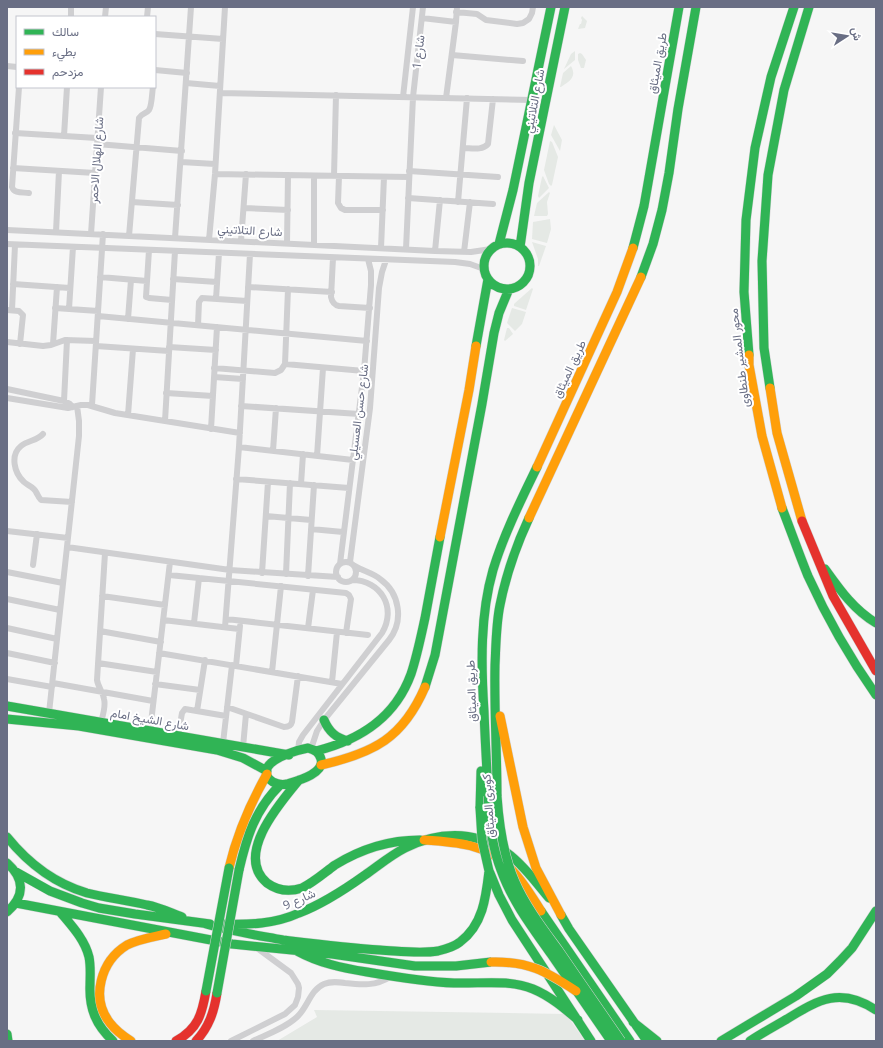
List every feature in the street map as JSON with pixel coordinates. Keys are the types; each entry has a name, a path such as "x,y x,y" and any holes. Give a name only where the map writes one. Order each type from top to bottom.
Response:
{"main road":[{"name":"شارع التلاتيني","path":"495,247 513,190 552,7"},
{"name":"شارع التلاتيني","path":"520,247 529,183 565,7"},
{"name":"طريق الميثاق","path":"485,737 482,678 482,637 486,603 493,570 511,522 624,275 640,223 648,188 652,156 679,7"},
{"path":"671,158 696,7"},
{"name":"محور المشير طنطاوى","path":"794,7 782,39 768,86 757,136 749,187 743,264 747,345 753,390 762,435 773,478 787,522 810,578 830,621 874,693"},
{"path":"809,7 797,42 778,113 767,179 761,270 766,361 781,452 803,528 826,583 842,616 876,671"},
{"path":"675,30 691,33"},
{"path":"652,156 658,152 662,152 671,158"},
{"name":"كوبرى الميثاق","path":"622,1041 534,917 520,892 509,866 499,824 497,796 495,654 503,592 515,550 639,282 652,248 665,194 671,158"},
{"path":"503,243 520,247 526,254 530,263 529,272 522,284 508,289 499,288 491,283 484,269 488,252 503,243"},
{"path":"176,1041 190,1032 198,1022 202,1011 234,845 242,823 269,766 273,761 304,749 314,750 333,747 348,742 372,728 391,709 407,684 414,665 420,641 468,396 488,279"},
{"path":"321,766 368,751 386,740 394,734 408,718 424,691 435,655 494,334 499,313 508,289"},
{"path":"811,549 850,604 876,623"},
{"path":"495,697 507,746 519,813 526,841 536,868 556,907 576,940 647,1041"},
{"name":"شارع الشيخ امام","path":"8,706 289,755"},
{"name":"شارع الشيخ امام","path":"7,719 79,726 217,750 247,759 267,773 272,782 280,785"},
{"path":"324,720 332,735 348,742"},
{"path":"485,737 481,767 480,808 482,840 489,871 512,920 591,1041"},
{"name":"كوبرى الميثاق","path":"485,737 489,822 497,859 506,883 525,917 611,1041"},
{"path":"196,1041 205,1031 211,1019 217,994 239,870 245,847 258,813 269,795 280,785 316,773 322,762 320,756 314,750"},
{"path":"298,780 270,818 256,853 256,864 260,874 267,882 276,888 286,891 302,888 344,860 378,846 402,840 458,842 472,845 492,854 511,868 630,1041"},
{"name":"شارع 9","path":"7,863 16,872 39,886 76,902 122,912 192,922 247,925 280,920 320,904 404,849 424,840 438,836 473,836 504,850 516,861 556,907"},
{"path":"7,837 30,863 59,883 78,891 149,905 171,912 192,922"},
{"path":"203,923 242,933 328,946 388,951 428,952 442,950 460,942 471,933 479,921 486,901 489,871"},
{"path":"7,912 16,903 20,894 21,885 16,872"},
{"path":"16,903 61,913 256,948 339,955 428,967 456,966 499,961 516,962 532,966 548,973 576,991"},
{"path":"721,1041 796,997 826,975 852,948 876,911"},
{"path":"61,913 81,938 87,950 90,962 90,997 93,1012 99,1026 112,1041"},
{"path":"131,1041 117,1032 105,1015 100,1002 100,988 103,974 113,957 129,944 170,933"},
{"path":"297,951 318,962 332,966 390,977 434,982 501,983 525,986 554,1000 578,1020"},
{"path":"750,1041 814,1003 827,999 840,997 854,999 868,1004 876,1010"},
{"path":"633,1022 657,1041"},
{"path":"7,1034 8,1041"}],"street":[{"path":"175,238 192,7"},
{"path":"209,240 226,7"},
{"name":"شارع 1","path":"403,97 413,7"},
{"name":"شارع 1","path":"406,249 413,97 423,7"},
{"path":"446,98 457,10 466,10 477,14 486,20 517,24 524,23 529,19 533,7"},
{"path":"422,18 456,22"},
{"path":"156,34 224,39"},
{"path":"452,55 523,61"},
{"path":"156,70 187,73"},
{"path":"186,83 220,86"},
{"path":"18,88 12,189 16,192 29,193"},
{"path":"64,136 67,88"},
{"name":"شارع الهلال الاحمر","path":"91,234 101,88"},
{"path":"129,236 139,118 150,108 153,88"},
{"path":"220,93 532,100"},
{"path":"336,96 338,203 341,208 345,210 383,210"},
{"path":"458,202 467,98"},
{"path":"463,148 481,148 488,144 493,99"},
{"path":"15,133 64,136 137,148 182,151"},
{"path":"7,149 14,149"},
{"path":"181,162 215,164"},
{"path":"13,168 95,173"},
{"path":"56,232 59,171"},
{"path":"215,174 384,177 409,174 460,174 498,177"},
{"path":"241,241 246,174"},
{"path":"286,243 288,175"},
{"path":"314,176 314,245"},
{"path":"381,248 384,177"},
{"path":"408,198 493,204"},
{"path":"435,251 440,200"},
{"path":"132,202 178,205"},
{"path":"464,252 470,202"},
{"path":"244,208 288,210"},
{"name":"شارع التلاتيني","path":"7,230 435,251 464,252 478,251 495,247"},
{"path":"92,405 103,234"},
{"name":"شارع التلاتيني","path":"7,244 463,262 484,269"},
{"path":"15,245 13,284 9,310 19,311 22,315 20,344"},
{"path":"69,309 73,247"},
{"path":"150,250 147,298 172,300"},
{"path":"164,421 175,251"},
{"path":"216,299 219,253"},
{"path":"225,627 240,433 250,254"},
{"path":"333,258 332,300 337,306 370,308"},
{"name":"شارع حسن العسيلي","path":"340,564 367,341 371,285 371,271 368,259"},
{"name":"شارع حسن العسيلي","path":"352,564 373,376 379,288 386,260"},
{"path":"371,271 382,272"},
{"path":"100,277 147,281"},
{"path":"173,279 217,282"},
{"path":"128,319 131,280"},
{"path":"13,284 70,288"},
{"path":"53,344 57,287"},
{"path":"248,287 332,292"},
{"path":"214,368 275,373 281,370 285,364 288,289"},
{"path":"198,325 200,301 204,298 247,301"},
{"path":"55,308 128,319 367,341"},
{"path":"211,429 217,327"},
{"path":"64,401 67,340"},
{"path":"7,342 43,346 67,340 133,349 216,350"},
{"path":"128,415 133,349"},
{"path":"285,364 364,371"},
{"path":"317,456 323,368"},
{"path":"214,377 243,379"},
{"path":"7,389 64,401 75,406"},
{"path":"166,394 213,396"},
{"path":"7,398 66,408 84,404 92,405 106,411 240,433"},
{"path":"49,713 79,428 75,406"},
{"path":"241,406 359,414"},
{"path":"273,451 276,408"},
{"path":"43,434 37,439 25,443 17,449 14,463 17,473 23,482 36,490 38,497 41,500 72,502"},
{"path":"239,447 353,460"},
{"path":"301,484 303,454"},
{"path":"236,479 349,488"},
{"path":"262,573 268,482"},
{"path":"286,574 290,483"},
{"path":"308,576 314,485"},
{"path":"266,516 312,520"},
{"path":"311,529 343,532"},
{"path":"7,531 68,538"},
{"path":"33,565 37,534"},
{"path":"67,548 230,570 338,577"},
{"path":"101,722 105,704 104,697 98,686 97,680 105,553"},
{"path":"150,731 170,562"},
{"path":"298,751 299,742 303,735 382,633 386,625 388,616 386,603 377,588 365,582 352,580 348,582 343,581 338,577 336,570 340,564 344,562 352,564 376,576 388,586 398,605 398,621 395,632 324,720 317,731 314,750"},
{"path":"352,564 356,573 352,580"},
{"path":"7,572 63,583"},
{"path":"169,575 346,593 351,599 346,633"},
{"path":"194,623 199,578"},
{"path":"272,672 281,586"},
{"path":"308,628 313,590"},
{"path":"102,596 165,605"},
{"path":"7,599 60,610"},
{"path":"226,619 368,635"},
{"path":"163,620 240,628"},
{"path":"223,744 240,621"},
{"path":"7,628 57,639"},
{"path":"100,631 161,642"},
{"path":"332,682 337,632"},
{"path":"7,652 55,663"},
{"path":"159,653 342,684"},
{"path":"197,711 205,660"},
{"path":"98,663 157,672"},
{"path":"227,707 284,727 290,726 292,722 298,676"},
{"path":"7,679 101,691 153,701"},
{"path":"155,684 200,690"},
{"path":"178,736 183,711 186,709 226,716"},
{"path":"243,747 246,714"},
{"path":"232,1041 285,1014 295,1005 298,997 298,984 292,973 256,948"},
{"path":"253,1041 293,1020 306,1007 314,992 324,984 336,982 368,984 378,983 390,977"}],"shaded area":[{"path":"582,16 587,21 585,28 578,29 581,24"},
{"path":"575,51 575,60 564,69 571,54"},
{"path":"580,53 586,60 584,68 581,68 578,60 578,54"},
{"path":"571,66 573,70 572,78 560,87 563,73"},
{"path":"554,125 562,140 560,151 551,135"},
{"path":"550,141 552,142 558,157 551,186 544,170"},
{"path":"543,176 549,188 539,198 538,196"},
{"path":"549,192 547,216 534,216 537,203"},
{"path":"550,219 551,229 547,243 532,239 533,222"},
{"path":"532,242 546,246 539,266 538,259"},
{"path":"532,288 533,289 526,310 514,306 515,303"},
{"path":"512,308 526,312 522,324 515,331 507,323"},
{"path":"507,328 509,328 513,334 505,341 504,340"},
{"path":"314,1010 566,1014 585,1041 277,1041 317,1017"}],"traffic: fast":[{"path":"499,244 513,190 551,7"},
{"path":"520,247 529,183 565,7"},
{"path":"633,248 644,206 679,7"},
{"path":"641,277 653,244 662,210 696,7"},
{"path":"749,355 744,292 746,220 755,148 771,77 794,7"},
{"path":"770,388 764,348 762,261 768,175 784,90 809,7"},
{"path":"507,243 520,247 526,253 530,266 526,279 520,285 507,289 494,285 488,279 484,266 488,253 494,247 507,243"},
{"path":"476,346 488,279"},
{"path":"425,687 435,655 494,333 499,313 509,289"},
{"path":"488,796 482,676 482,640 486,605 493,570 502,543 537,467"},
{"path":"782,508 808,576 823,607 857,667 876,695"},
{"path":"497,796 495,681 498,620 502,594 508,572 529,518"},
{"path":"316,751 347,741 361,733 386,715 396,703 411,674 419,646 440,537"},
{"path":"825,569 854,606 876,623"},
{"path":"7,706 289,755"},
{"path":"7,719 79,726 217,750 243,758 267,771"},
{"path":"324,720 333,734 348,741"},
{"path":"308,748 316,752 321,759 319,769 315,773 287,784 277,784 269,779 266,772 267,767 271,763 288,754 308,748"},
{"path":"480,808 481,771"},
{"path":"299,780 272,815 258,844 255,858 258,871 267,883 275,888 284,890 302,888 335,865 355,854 376,846 409,840 420,840"},
{"path":"239,870 245,846 253,824 264,804 280,785"},
{"path":"488,796 490,824 495,852 511,892 530,924 611,1041"},
{"path":"497,796 500,829 507,861 519,891 535,918 621,1041"},
{"path":"480,808 482,840 489,871"},
{"path":"222,924 262,923 290,917 333,896 405,848 442,836 467,836 480,839 503,850 522,866 549,898"},
{"path":"7,837 33,864 63,884 87,893 151,906 182,917"},
{"path":"7,863 13,869 20,881 20,894 13,906 7,912"},
{"path":"206,991 229,868"},
{"path":"217,993 239,870"},
{"path":"203,923 243,933 308,943 409,952 438,951 458,944 474,927 485,900 489,871"},
{"path":"16,872 50,891 99,908 210,924"},
{"path":"490,873 512,920 591,1041"},
{"path":"16,903 232,944 332,954 415,966 456,966 491,962"},
{"path":"541,911 630,1041"},
{"path":"721,1041 796,996 827,974 852,948 876,911"},
{"path":"61,913 78,934 87,951 90,964 90,994 92,1009 98,1023 113,1041"},
{"path":"561,915 569,929 647,1041"},
{"path":"297,951 314,959 340,967 400,977 443,982 504,983 524,986 533,989 551,999 578,1020"},
{"path":"750,1041 809,1006 830,998 841,997 852,999 876,1010"},
{"path":"633,1022 657,1041"},
{"path":"7,1034 8,1041"}],"traffic: slow":[{"path":"537,467 617,292 633,248"},
{"path":"529,518 641,277"},
{"path":"440,537 469,390 476,346"},
{"path":"749,355 749,365 762,436 782,508"},
{"path":"770,388 777,433 802,521"},
{"path":"321,765 357,755 385,741 407,719 425,687"},
{"path":"500,716 523,827 536,868 561,915"},
{"path":"229,868 236,843 245,820 267,774"},
{"path":"424,840 459,843 481,849 501,860 515,873 541,911"},
{"path":"131,1041 122,1035 110,1023 104,1013 101,1003 101,981 111,960 127,945 166,934"},
{"path":"491,962 526,965 546,973 576,991"}],"traffic: jam":[{"path":"802,521 833,596 876,671"},
{"path":"176,1041 189,1031 198,1020 203,1007 206,991"},
{"path":"196,1041 201,1036 210,1019 217,993"}]}
